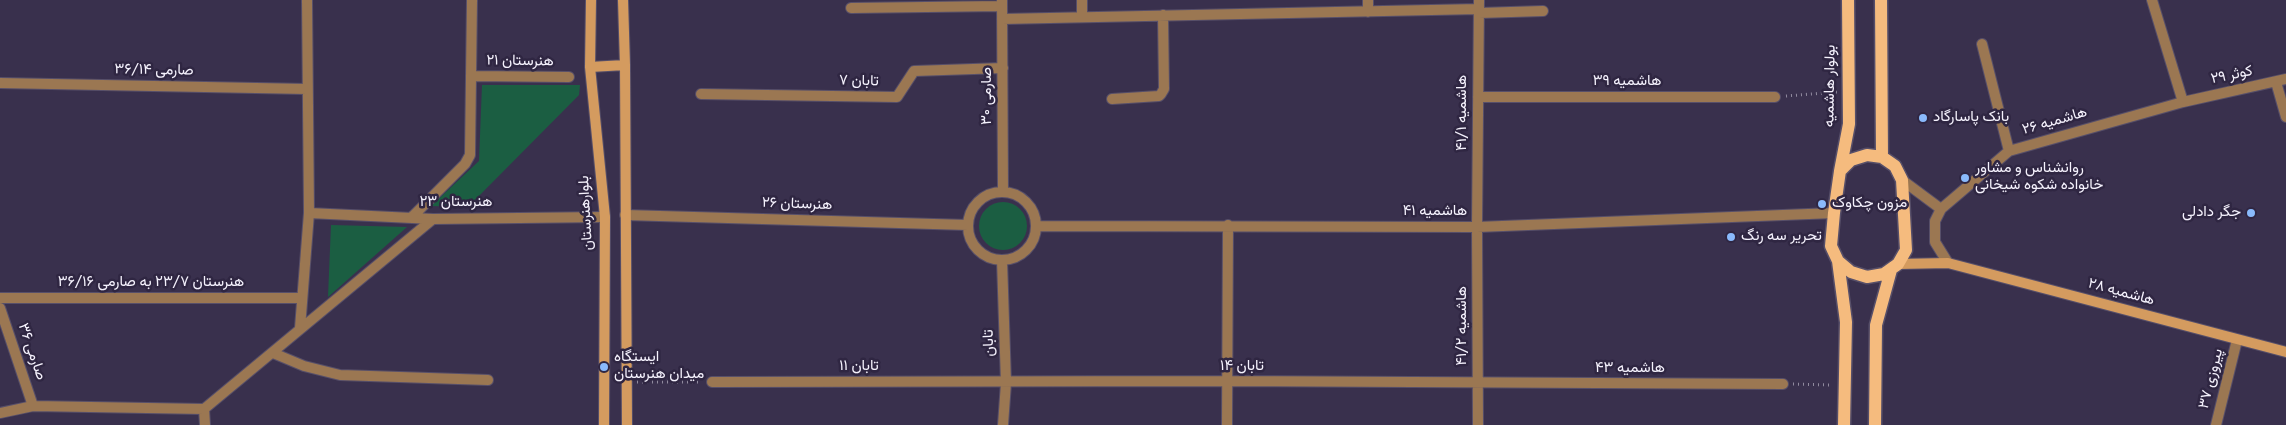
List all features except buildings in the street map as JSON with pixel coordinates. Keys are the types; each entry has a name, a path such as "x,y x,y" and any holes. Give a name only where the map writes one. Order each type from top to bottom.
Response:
{"main road":[{"name":"بلوارهنرستان","path":"591,0 590,67 605,217 604,425"},
{"path":"623,0 625,65 626,425"},
{"name":"بولوار هاشمیه","path":"1840,171 1849,124 1848,0"},
{"path":"1881,0 1882,157"},
{"path":"590,67 625,65"},
{"path":"1844,425 1846,322 1838,261 1832,246 1834,213 1840,171 1851,160 1867,155 1882,157 1895,166 1902,180 1906,250 1894,267 1876,325 1875,425"},
{"path":"1838,261 1851,272 1867,277 1884,274 1894,267"},
{"name":"هاشمیه ۲۸","path":"1894,267 1948,263 2286,352"}],"street":[{"path":"300,328 309,212 307,0"},
{"path":"411,218 465,164 470,155 472,0"},
{"path":"1082,0 1082,17"},
{"path":"1368,0 1368,12"},
{"path":"2152,0 2184,102"},
{"path":"851,8 1002,3"},
{"name":"صارمی ۳۰","path":"1002,3 1003,192"},
{"path":"1002,19 1368,12 1479,7 1543,11"},
{"name":"هاشمیه ۴۱/۱","path":"1477,227 1479,7"},
{"path":"1112,99 1159,96 1161,94 1164,89 1163,15"},
{"path":"1982,44 2009,151"},
{"name":"تابان ۷","path":"701,94 897,97 914,70 1002,68"},
{"name":"هنرستان ۲۱","path":"471,76 569,77"},
{"path":"2281,81 2286,117"},
{"name":"کوثر ۲۹","path":"2184,102 2281,81"},
{"name":"صارمی ۳۶/۱۴","path":"0,83 307,89"},
{"name":"هاشمیه ۳۹","path":"1478,97 1775,97"},
{"name":"هاشمیه ۲۶","path":"1941,209 2009,151 2184,102"},
{"path":"1902,180 1941,209 1935,221 1935,242 1948,263"},
{"path":"1003,192 1020,196 1027,202 1035,217 1036,226 1035,234 1026,250 1019,255 1002,260 978,250 973,242 968,226 973,208 978,202 994,193 1003,192"},
{"name":"هنرستان ۲۳","path":"309,212 433,219 605,217"},
{"name":"هاشمیه ۴۱","path":"1036,226 1477,227 1834,213"},
{"name":"هنرستان ۲۶","path":"625,215 968,226"},
{"path":"0,413 34,406 204,409 433,219"},
{"path":"1227,425 1228,225"},
{"name":"هاشمیه ۴۱/۲","path":"1477,227 1478,425"},
{"name":"تابان","path":"1002,260 1006,383 1003,425"},
{"name":"هنرستان ۲۳/۷ به صارمی ۳۶/۱۶","path":"0,298 302,298"},
{"name":"صارمی ۳۶","path":"0,308 34,406"},
{"name":"پیروزی ۳۷","path":"2216,425 2237,340"},
{"path":"273,353 304,366 340,375 488,380"},
{"name":"تابان ۱۴","path":"1006,383 1226,381 1478,383"},
{"name":"تابان ۱۱","path":"712,382 1006,383"},
{"name":"هاشمیه ۴۳","path":"1478,383 1783,384"},
{"path":"204,409 205,425"}],"path":[{"path":"1775,97 1849,92"},
{"path":"627,382 712,382"},
{"path":"1783,384 1845,385"}],"green space":[{"path":"482,85 580,85 579,95 468,207 431,206 479,161"},
{"path":"998,202 1008,202 1020,209 1027,221 1027,231 1020,243 1008,250 998,250 990,246 983,239 979,231 979,221 983,213 990,206"},
{"path":"331,225 407,227 328,297"}],"place":[{"name":"بانک پاسارگاد","path":"1923,118"},
{"name":"روانشناس و مشاور خانواده شکوه شیخانی","path":"1965,178"},
{"name":"مزون چکاوک","path":"1822,204"},
{"name":"جگر دادلی","path":"2251,213"},
{"name":"تحریر سه رنگ","path":"1731,237"},
{"name":"ایستگاه میدان هنرستان","path":"604,367"}]}
